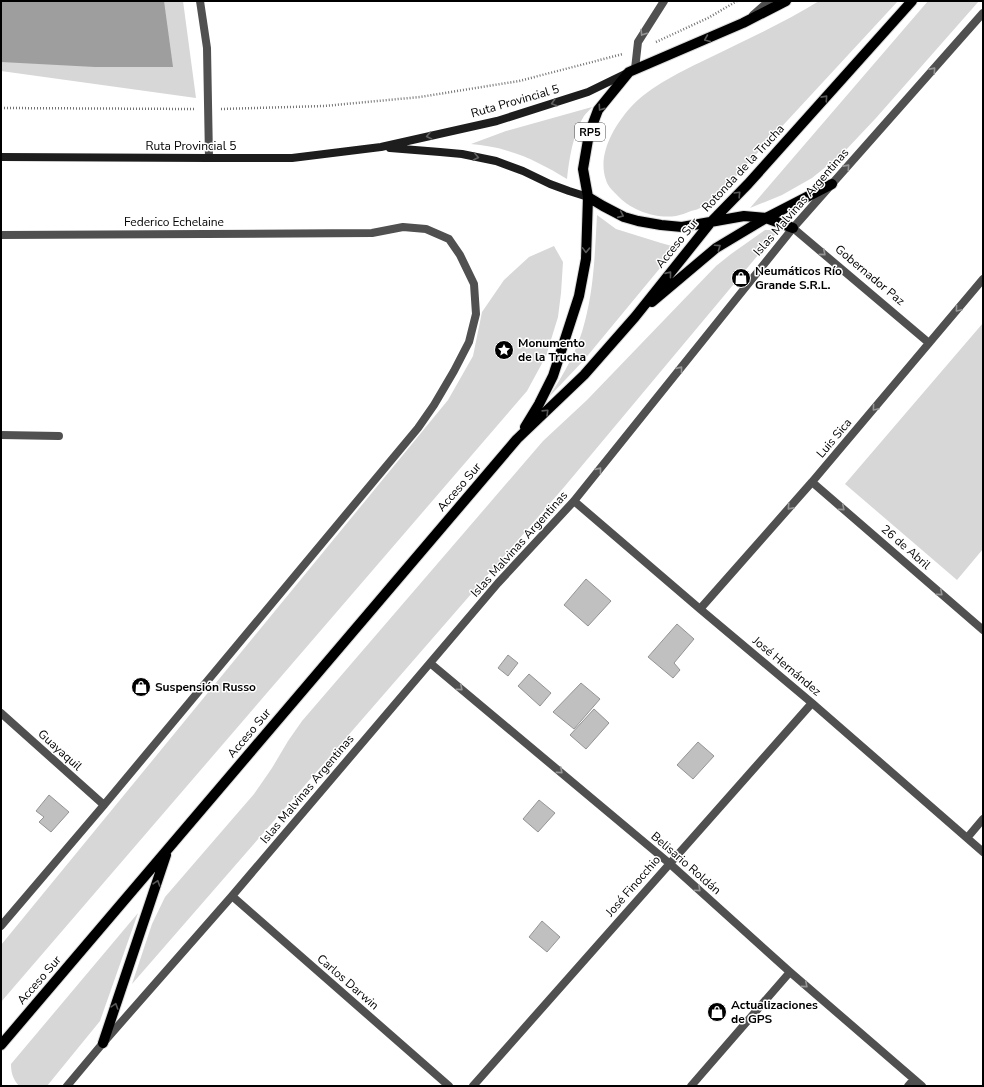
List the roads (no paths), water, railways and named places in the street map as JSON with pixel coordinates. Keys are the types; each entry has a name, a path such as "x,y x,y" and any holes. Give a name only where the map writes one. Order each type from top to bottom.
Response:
{"main road":[{"name":"RP5","path":"588,197 583,169 589,134 598,110 632,70 742,23 786,1"},
{"name":"Rotonda de la Trucha","path":"588,197 618,214 638,221 682,227 711,222 748,184 912,1"},
{"name":"Ruta Provincial 5","path":"1,157 292,158 381,147 497,121 588,92 632,70"},
{"name":"Ruta Provincial 5","path":"381,147 462,154 496,161 556,186 588,197"},
{"path":"634,317 716,248 766,218 832,184"},
{"name":"Acceso Sur","path":"517,439 539,404 553,376 579,296 586,259 588,197"},
{"path":"711,222 744,216 766,218 793,228"},
{"name":"Acceso Sur","path":"1,1045 517,439 584,375 634,317 711,222"},
{"path":"103,1043 168,850"}],"street":[{"path":"200,1 207,48 209,158"},
{"path":"632,70 638,42 664,1"},
{"path":"742,23 769,1"},
{"name":"Islas Malvinas Argentinas","path":"67,1086 232,896 498,583 574,501 793,228 983,13"},
{"name":"Federico Echelaine","path":"1,234 372,233 403,227 426,228 448,239 460,255 474,284 476,314 469,342 454,371 418,428 104,805"},
{"name":"Gobernador Paz","path":"793,228 930,343"},
{"name":"Luis Sica","path":"700,609 812,482 983,279"},
{"path":"1,435 59,436"},
{"name":"26 de Abril","path":"812,482 983,630"},
{"name":"José Hernández","path":"574,501 700,609 812,702 983,852"},
{"name":"Belisario Roldán","path":"430,662 669,863 790,972 922,1086"},
{"name":"José Finocchio","path":"473,1086 812,702"},
{"name":"Guayaquil","path":"1,713 104,805"},
{"path":"1,926 104,805"},
{"path":"967,838 983,819"},
{"name":"Carlos Darwin","path":"232,896 449,1086"},
{"path":"692,1086 790,972"},
{"path":"908,1086 914,1079"}],"place":[{"name":"Neumáticos Río Grande S.R.L.","path":"741,278"},
{"name":"Monumento de la Trucha","path":"504,350"},
{"name":"Suspensión Russo","path":"141,687"},
{"name":"Actualizaciones de GPS","path":"717,1012"}]}
